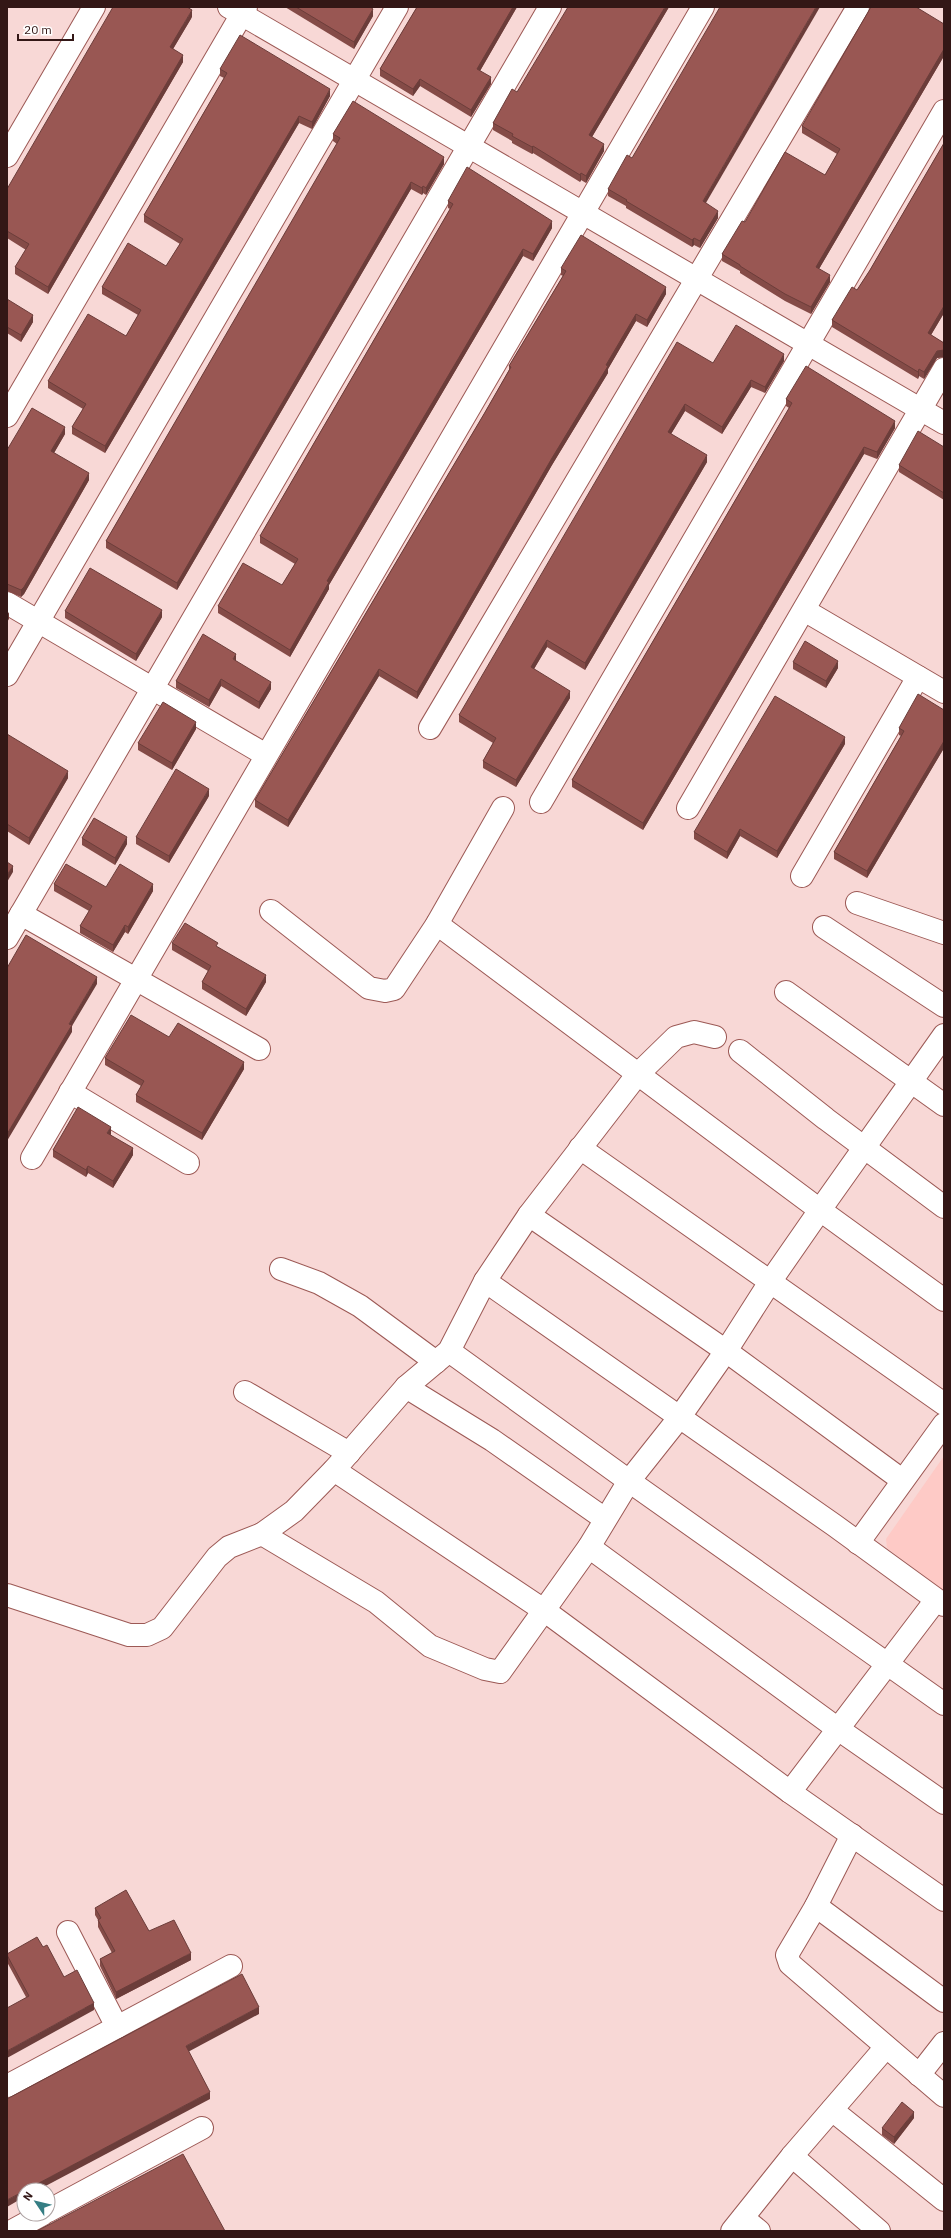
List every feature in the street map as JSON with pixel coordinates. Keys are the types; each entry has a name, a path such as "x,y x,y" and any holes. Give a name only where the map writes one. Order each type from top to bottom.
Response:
{"street":[{"path":"7,156 94,7"},
{"path":"7,675 396,7"},
{"path":"7,938 550,7"},
{"path":"32,1158 266,755 584,214 702,7"},
{"path":"430,728 858,7"},
{"path":"7,416 239,10 354,80 944,424"},
{"path":"541,802 944,111"},
{"path":"688,808 944,369"},
{"path":"7,603 266,755"},
{"path":"804,610 944,692"},
{"path":"802,876 918,677"},
{"path":"271,911 369,988 385,991 394,989 438,924 503,808"},
{"path":"857,903 944,933"},
{"path":"21,914 259,1049"},
{"path":"438,924 637,1075 944,1300"},
{"path":"824,927 944,1006"},
{"path":"786,992 944,1104"},
{"path":"7,1595 129,1635 147,1635 162,1628 217,1557 229,1547 262,1534 294,1511 334,1470 406,1387 443,1356 485,1280 529,1215 637,1075 676,1037 694,1032 715,1037"},
{"path":"262,1534 376,1602 430,1646 486,1669 500,1672 545,1611 588,1548 629,1481 679,1418 726,1351 770,1282 910,1080 944,1035"},
{"path":"740,1051 826,1119 944,1207"},
{"path":"70,1092 188,1163"},
{"path":"580,1148 944,1404"},
{"path":"529,1215 726,1351 902,1480"},
{"path":"282,1269 319,1283 443,1356 629,1481 944,1704"},
{"path":"485,1280 940,1602 888,1664 790,1792"},
{"path":"406,1387 492,1440 605,1518"},
{"path":"245,1392 349,1453"},
{"path":"858,1543 902,1480 944,1424"},
{"path":"334,1470 545,1611 790,1792 944,1900"},
{"path":"588,1548 944,1804"},
{"path":"852,1836 816,1906 787,1955 787,1959 886,2047 944,2096"},
{"path":"816,1906 944,2001"},
{"path":"68,1932 117,2026"},
{"path":"7,2086 231,1966"},
{"path":"919,2075 944,2043"},
{"path":"745,2227 792,2156 886,2047"},
{"path":"832,2110 944,2200"},
{"path":"56,2208 202,2128"},
{"path":"792,2156 880,2231"},
{"path":"12,2231 28,2222"}],"shaded area":[{"path":"944,1456 944,1591 887,1548 886,1539"}],"building":[{"path":"113,7 187,7 192,10 170,47 183,55 48,287 15,267 29,244 7,231 7,189"},
{"path":"296,7 370,7 373,9 354,42"},
{"path":"417,7 513,7 477,69 491,77 471,110 420,79 413,89 380,69"},
{"path":"568,7 665,7 589,135 604,144 586,176 581,173 580,175 533,146 532,147 512,136 513,134 493,123 512,89 517,92"},
{"path":"720,7 816,7 703,201 718,211 700,241 694,238 692,240 608,189 627,155 632,158"},
{"path":"871,7 916,7 944,24 944,49 816,267 830,275 811,307 785,294 722,254 742,221 745,222 785,152 825,175 840,149 802,126"},
{"path":"240,35 330,89 312,122 299,116 105,446 72,427 86,404 48,381 88,314 126,336 141,310 102,287 128,243 166,266 183,239 144,215 227,73 220,69"},
{"path":"353,101 444,157 426,188 423,186 422,188 411,182 177,583 106,541 340,138 333,134"},
{"path":"944,143 944,306 928,333 944,343 944,350 937,351 924,372 919,369 918,372 832,320 852,287 857,290 870,270"},
{"path":"467,167 552,221 533,254 523,249 327,581 329,582 290,650 218,606 243,563 282,585 298,559 260,536 453,204 448,201"},
{"path":"581,235 666,287 647,320 636,314 606,365 608,366 552,458 417,692 379,669 288,820 255,800 484,414 511,367 509,366 566,271 561,268"},
{"path":"7,299 33,315 21,335 7,327"},
{"path":"736,325 784,354 765,387 751,380 722,427 685,404 668,432 707,455 585,663 547,640 531,667 570,691 516,780 483,761 496,738 459,715 677,342 713,363"},
{"path":"806,366 895,421 877,452 864,447 643,823 572,780 792,403 786,399"},
{"path":"32,408 65,427 51,451 89,473 21,590 7,584 7,450"},
{"path":"918,431 944,447 944,493 899,465"},
{"path":"90,568 162,610 136,654 65,611"},
{"path":"203,634 236,654 233,659 271,682 259,702 221,679 209,700 176,681"},
{"path":"805,641 838,661 826,681 793,662"},
{"path":"918,694 944,710 944,741 867,871 834,852 904,731 899,728"},
{"path":"775,696 845,737 777,851 740,829 727,852 694,832"},
{"path":"163,702 196,722 172,763 138,743"},
{"path":"7,734 68,771 29,838 7,824"},
{"path":"176,769 209,789 169,856 136,837"},
{"path":"94,818 127,837 115,858 82,838"},
{"path":"7,862 13,866 7,875"},
{"path":"66,864 106,887 120,864 153,884 128,927 125,925 113,945 80,926 92,906 54,884"},
{"path":"185,923 218,943 216,946 266,975 246,1009 202,982 211,966 172,943"},
{"path":"26,935 97,977 69,1024 72,1025 7,1134 7,968"},
{"path":"131,1015 169,1037 178,1023 244,1062 202,1133 136,1095 144,1081 105,1058"},
{"path":"78,1107 111,1127 107,1133 133,1148 113,1181 88,1166 86,1170 53,1150"},
{"path":"126,1890 149,1931 174,1920 191,1953 116,1992 100,1959 115,1951 98,1920 101,1918 95,1908"},
{"path":"37,1937 43,1947 47,1945 64,1977 77,1970 94,2003 7,2051 7,2008 29,1996 7,1954"},
{"path":"242,1974 259,2007 186,2046 210,2092 41,2182 16,2182 16,2195 7,2200 7,2099"},
{"path":"902,2102 914,2112 894,2137 882,2128"},
{"path":"183,2154 225,2231 37,2231"}]}
